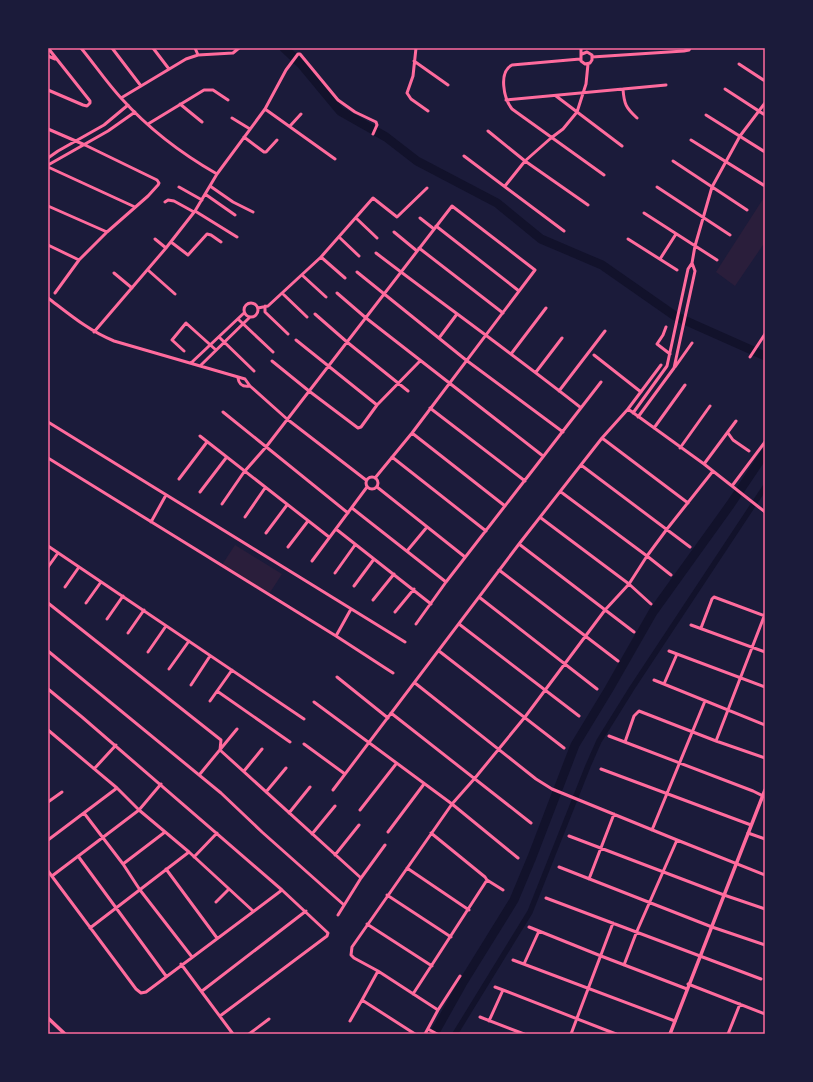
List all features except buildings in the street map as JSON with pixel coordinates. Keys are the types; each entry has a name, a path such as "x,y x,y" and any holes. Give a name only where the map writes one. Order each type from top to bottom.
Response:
{"street":[{"path":"48,48 90,100 90,103 87,106 83,105 48,90"},
{"path":"81,48 121,98 135,112 180,150 217,174"},
{"path":"112,48 141,86"},
{"path":"153,48 169,69"},
{"path":"195,48 198,55"},
{"path":"121,98 186,59 198,55 233,53 239,48"},
{"path":"416,48 413,76 407,93 411,100 428,111"},
{"path":"580,59 582,54 581,48"},
{"path":"505,186 525,161 563,129 577,112 588,76 588,64 591,62 592,58 589,48"},
{"path":"592,58 684,51 689,50 690,48"},
{"path":"582,54 587,52 590,53"},
{"path":"94,332 148,270 195,212 217,174 265,108 290,64 298,54 300,54 338,100 355,112 376,122 377,125 373,134"},
{"path":"48,56 57,59"},
{"path":"580,59 582,63 588,64"},
{"path":"580,59 512,65 508,67 504,75 506,100 512,108 551,138 604,175"},
{"path":"414,61 448,85"},
{"path":"739,64 765,81"},
{"path":"506,100 666,85"},
{"path":"623,89 626,106 638,118"},
{"path":"725,89 765,115"},
{"path":"148,124 204,90 213,90 228,100"},
{"path":"556,96 622,146"},
{"path":"633,413 667,366 688,270 692,263 695,246 712,187 740,136 765,103"},
{"path":"180,104 202,122"},
{"path":"48,158 104,125 128,105"},
{"path":"265,108 335,159"},
{"path":"48,166 108,131 135,112"},
{"path":"290,126 301,114"},
{"path":"706,115 765,152"},
{"path":"232,118 250,130"},
{"path":"48,129 85,145 159,182 148,196 107,232 79,260 55,293"},
{"path":"488,131 525,161 588,205"},
{"path":"244,137 264,152 277,140"},
{"path":"691,140 765,186"},
{"path":"464,156 564,231"},
{"path":"673,161 747,210"},
{"path":"48,166 135,208"},
{"path":"210,186 232,202 253,212"},
{"path":"179,187 202,200"},
{"path":"657,187 730,234"},
{"path":"258,308 268,306 321,257 373,198 397,216 427,188"},
{"path":"205,194 235,215"},
{"path":"165,202 168,200 174,201 237,237"},
{"path":"48,206 107,232"},
{"path":"222,504 244,472 266,447 452,207 534,269 520,291 466,360 412,433 375,478"},
{"path":"644,213 717,260"},
{"path":"356,218 377,238"},
{"path":"420,218 435,227 520,291"},
{"path":"394,232 503,313"},
{"path":"171,242 188,255 207,234 212,235 221,242"},
{"path":"660,259 676,234"},
{"path":"339,237 359,256"},
{"path":"628,238 677,270"},
{"path":"155,239 166,248"},
{"path":"48,245 79,260"},
{"path":"376,252 485,336 536,372 580,407"},
{"path":"321,257 345,278"},
{"path":"674,368 695,272 692,263"},
{"path":"148,270 175,294"},
{"path":"357,272 466,360 563,432"},
{"path":"114,273 132,288"},
{"path":"302,274 326,297"},
{"path":"282,293 307,316"},
{"path":"337,293 420,361 543,456"},
{"path":"48,298 94,332 114,341 245,379 250,386 287,419 366,480 367,487 312,561"},
{"path":"191,363 244,313 245,306 249,303 254,303 258,308"},
{"path":"265,306 265,312 288,334"},
{"path":"200,366 250,317 256,315 258,308"},
{"path":"511,354 546,308"},
{"path":"244,313 250,317"},
{"path":"315,314 408,391"},
{"path":"439,338 457,314"},
{"path":"238,319 274,352"},
{"path":"184,351 172,340 186,323 216,350"},
{"path":"666,327 657,344 670,354"},
{"path":"559,391 605,331"},
{"path":"750,357 765,334"},
{"path":"218,337 254,371"},
{"path":"536,372 562,338"},
{"path":"296,340 377,405"},
{"path":"638,417 692,343"},
{"path":"594,355 641,392"},
{"path":"669,360 676,361"},
{"path":"272,361 358,428 361,427 377,405 420,361"},
{"path":"333,790 499,570 602,438 628,409 661,365"},
{"path":"238,378 242,385 250,386"},
{"path":"416,624 446,582 563,432 580,407 601,382"},
{"path":"654,428 686,385"},
{"path":"680,448 710,406"},
{"path":"430,408 525,481"},
{"path":"628,409 704,464 765,512"},
{"path":"223,412 348,513"},
{"path":"704,464 736,421"},
{"path":"48,422 405,642"},
{"path":"412,433 505,506"},
{"path":"728,433 733,440 749,451"},
{"path":"200,436 226,458 329,537"},
{"path":"602,438 688,503"},
{"path":"179,479 207,442"},
{"path":"734,487 765,442"},
{"path":"392,457 486,531"},
{"path":"48,458 336,636 393,673"},
{"path":"200,492 226,458"},
{"path":"581,465 690,547"},
{"path":"438,1010 378,971 354,958 352,955 352,947 452,804 525,717 605,610 629,584 667,529 713,471"},
{"path":"366,480 370,477 375,478"},
{"path":"375,478 378,482 377,487"},
{"path":"367,487 372,489 377,487"},
{"path":"377,487 466,557"},
{"path":"245,517 265,488"},
{"path":"561,492 671,575"},
{"path":"151,522 166,495"},
{"path":"266,533 287,505"},
{"path":"352,508 446,582"},
{"path":"541,518 629,584 651,604"},
{"path":"288,547 308,521"},
{"path":"407,551 427,527"},
{"path":"336,529 414,589 431,604"},
{"path":"520,544 634,632"},
{"path":"335,573 356,545"},
{"path":"48,546 304,719"},
{"path":"48,567 58,553"},
{"path":"354,586 374,559"},
{"path":"65,587 79,567"},
{"path":"499,570 618,661"},
{"path":"373,600 394,574"},
{"path":"86,603 101,582"},
{"path":"395,612 414,589"},
{"path":"107,619 123,596"},
{"path":"479,597 598,689"},
{"path":"701,628 714,597 765,615 716,741"},
{"path":"48,603 221,740 220,750"},
{"path":"336,636 351,609"},
{"path":"128,633 144,610"},
{"path":"459,624 579,716"},
{"path":"691,624 765,652"},
{"path":"148,652 166,626"},
{"path":"169,669 189,641"},
{"path":"48,651 200,774 344,905"},
{"path":"439,651 564,748"},
{"path":"669,651 765,687"},
{"path":"664,684 677,654"},
{"path":"190,685 210,656"},
{"path":"210,701 232,670"},
{"path":"337,677 388,718"},
{"path":"654,680 765,725"},
{"path":"415,683 536,779 552,789 765,875"},
{"path":"48,689 161,784 327,931 327,936 220,1016"},
{"path":"217,691 290,742"},
{"path":"652,830 705,701"},
{"path":"314,702 452,804 518,858"},
{"path":"625,742 634,716 639,711 765,758"},
{"path":"391,713 531,823"},
{"path":"48,730 189,852 253,911"},
{"path":"200,774 237,730"},
{"path":"610,736 764,797"},
{"path":"304,744 345,774"},
{"path":"94,769 116,745"},
{"path":"244,770 262,749"},
{"path":"220,750 244,770 266,792 361,878"},
{"path":"360,810 396,764"},
{"path":"266,792 286,768"},
{"path":"601,769 750,825"},
{"path":"52,876 139,810 161,784"},
{"path":"388,832 424,784"},
{"path":"289,813 310,787"},
{"path":"48,840 116,788"},
{"path":"670,1034 750,825 764,797 765,790"},
{"path":"48,802 62,792"},
{"path":"312,834 335,806"},
{"path":"84,813 123,864 140,890 192,957"},
{"path":"589,879 614,814"},
{"path":"335,855 359,825"},
{"path":"123,864 165,832"},
{"path":"194,857 217,833"},
{"path":"748,833 765,839"},
{"path":"431,834 485,876 487,880 503,890"},
{"path":"570,836 724,895 765,909"},
{"path":"624,965 677,840"},
{"path":"338,915 361,878 385,845"},
{"path":"90,928 117,909 189,852"},
{"path":"78,856 166,976"},
{"path":"558,867 712,927 765,945"},
{"path":"407,868 469,910"},
{"path":"166,869 217,938"},
{"path":"48,870 136,989 141,993 146,992 181,964 282,890"},
{"path":"413,994 469,910 487,880"},
{"path":"216,902 229,889"},
{"path":"387,896 451,937"},
{"path":"546,898 761,979"},
{"path":"202,991 306,911"},
{"path":"571,1034 578,1020 613,923"},
{"path":"367,924 432,966"},
{"path":"530,927 687,989"},
{"path":"524,964 539,931"},
{"path":"513,960 675,1021"},
{"path":"181,964 233,1034"},
{"path":"350,1021 378,971"},
{"path":"425,1034 429,1030 438,1010 460,976"},
{"path":"688,984 765,1014"},
{"path":"495,987 616,1034"},
{"path":"489,1021 503,990"},
{"path":"362,1000 415,1034"},
{"path":"728,1034 740,1004"},
{"path":"480,1017 524,1034"},
{"path":"48,1018 65,1034"},
{"path":"249,1034 269,1019"},
{"path":"429,1030 437,1034"}],"shaded area":[{"path":"765,196 765,242 735,286 716,272"},
{"path":"235,545 282,574 269,594 222,565"}],"waterway":[{"path":"284,48 301,64 340,111 386,137 417,161 497,203 541,239 602,265 675,316 765,356"},
{"path":"434,1034 462,984 514,900 575,745 653,612 730,505 765,453"},
{"path":"455,1034 530,912 599,741 632,688 765,487"}]}
